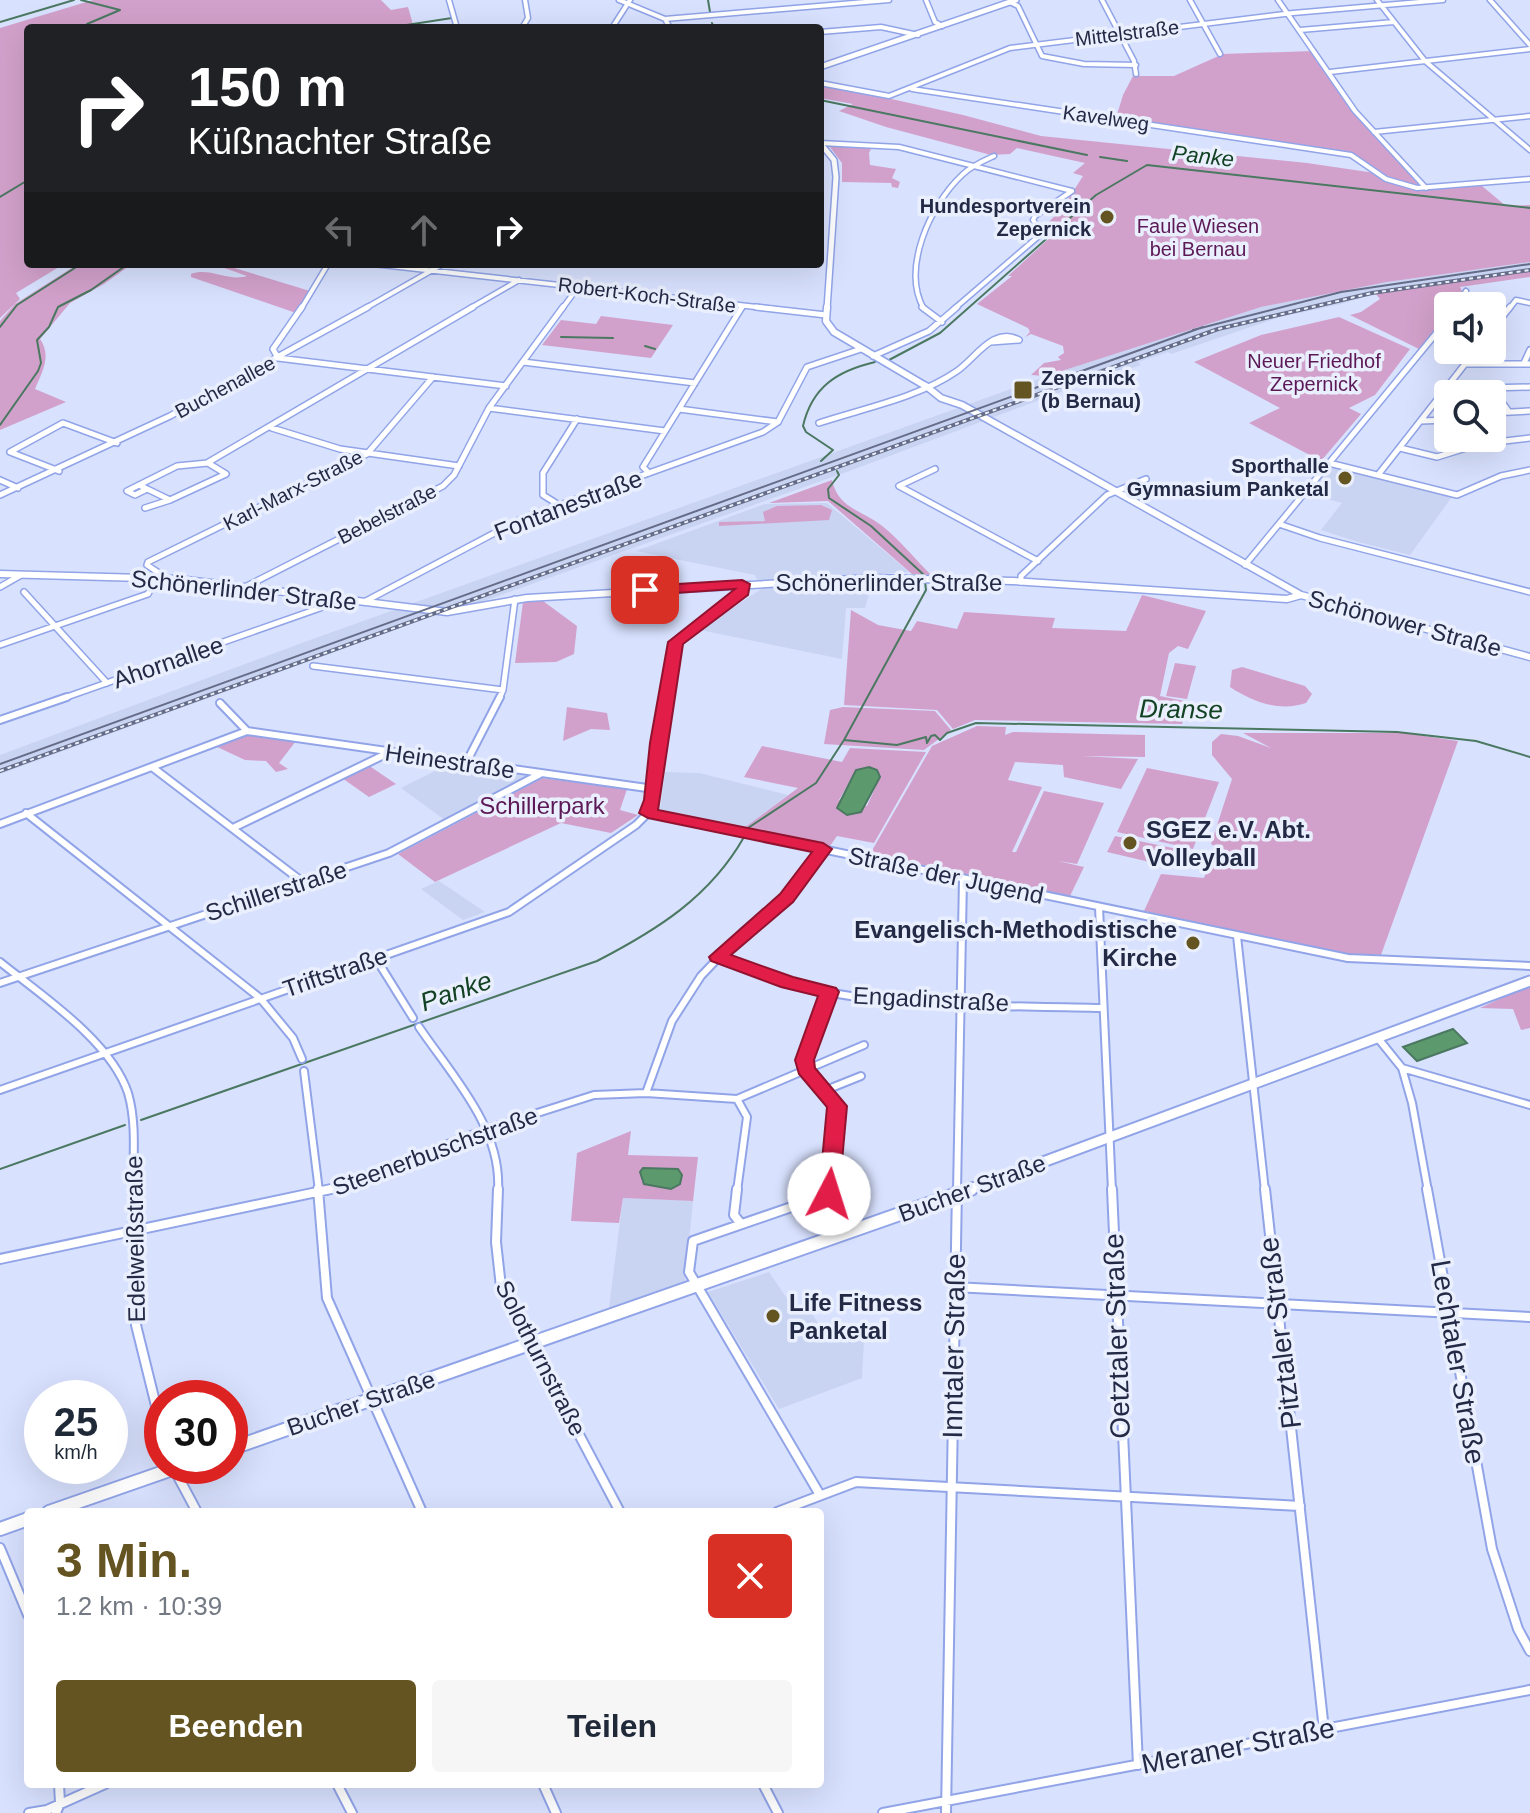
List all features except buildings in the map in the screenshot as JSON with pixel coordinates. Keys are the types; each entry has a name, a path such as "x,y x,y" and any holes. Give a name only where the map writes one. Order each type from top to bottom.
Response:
{"main road":[{"name":"Bucher Straße","path":"248,1443 697,1288 1530,981"},
{"path":"60,1508 144,1478"},
{"path":"0,1529 24,1520"}],"street":[{"path":"449,0 456,24"},
{"path":"524,24 528,18 525,0"},
{"path":"619,0 665,19 889,0"},
{"path":"926,0 935,22 942,26"},
{"path":"1102,0 1136,65 1136,74"},
{"path":"1190,0 1220,54"},
{"path":"1278,0 1355,111 1426,188 1530,179"},
{"path":"1377,0 1425,61 1530,150"},
{"name":"Mittelstraße","path":"824,84 883,96 909,89 1005,49 1287,13 1443,0"},
{"path":"1490,0 1530,47"},
{"path":"824,66 1013,1 1045,57 1098,65 1136,65"},
{"path":"615,24 629,2"},
{"path":"665,19 668,24"},
{"path":"1300,30 1394,22"},
{"path":"824,31 874,25 897,27 918,35"},
{"path":"1330,72 1530,47"},
{"name":"Kavelweg","path":"909,89 1351,155 1386,179 1426,188"},
{"path":"1374,132 1530,116"},
{"path":"824,143 899,147 1072,191 1035,216 1033,220 1042,232 1040,235 942,322 923,335 873,356"},
{"path":"824,148 834,160 836,177 826,315"},
{"path":"942,322 930,315 917,300 911,274 926,230 958,179 973,165 994,156"},
{"path":"326,268 273,349 278,358 506,386"},
{"name":"Robert-Koch-Straße","path":"412,268 826,315"},
{"name":"Buchenallee","path":"0,495 117,443 278,358 435,268"},
{"path":"147,489 135,495 127,491 179,466 194,469 207,463 373,369 519,280"},
{"name":"Bebelstraße","path":"245,587 443,486 459,466 489,408 578,287"},
{"path":"1506,312 1516,300 1530,303"},
{"path":"649,473 643,467 743,306"},
{"name":"Schönower Straße","path":"826,315 826,321 834,332 926,386 932,393 1301,595 1530,657"},
{"path":"819,423 926,386 956,372 991,342 1008,336 1019,340 1012,343 991,342"},
{"path":"1245,565 1434,336"},
{"path":"679,409 778,422 807,367 861,349"},
{"path":"1506,363 1527,363 1530,350"},
{"path":"523,362 695,383"},
{"path":"1453,380 1465,364"},
{"name":"Karl-Marx-Straße","path":"157,578 159,573 147,565 148,562 367,454 433,377"},
{"path":"1506,388 1530,387"},
{"path":"1378,475 1434,405"},
{"path":"489,408 665,431"},
{"path":"1506,408 1509,412"},
{"path":"1506,412 1530,411"},
{"path":"559,505 543,495 543,473 577,419"},
{"path":"1421,421 1434,421"},
{"name":"Fontanestraße","path":"364,602 497,530 559,505 754,437 778,422"},
{"path":"59,471 10,452 63,423 117,443"},
{"path":"272,428 315,443 367,454 459,466"},
{"path":"1400,448 1437,457 1479,444 1530,438"},
{"path":"145,508 226,474 207,463"},
{"path":"1329,463 1457,495 1501,476 1530,470"},
{"path":"935,469 899,486 1038,561"},
{"path":"1021,582 1021,576 1107,495 1146,479"},
{"path":"0,480 18,488"},
{"path":"139,485 170,500"},
{"path":"1279,524 1320,538 1530,592"},
{"name":"Schönerlinder Straße","path":"0,574 157,578 447,612 515,599 742,584 924,578 1287,599 1301,595"},
{"path":"0,587 21,575"},
{"path":"0,645 148,594 157,578"},
{"path":"648,813 676,642 742,592 742,584"},
{"path":"24,592 107,683"},
{"name":"Ahornallee","path":"0,720 320,608 332,597"},
{"path":"466,763 503,690 515,599"},
{"path":"313,666 503,690"},
{"path":"220,703 247,731"},
{"name":"Heinestraße","path":"0,824 247,731 654,789"},
{"path":"233,828 389,753"},
{"path":"152,767 304,883"},
{"name":"Schillerstraße","path":"0,983 389,853 540,773"},
{"path":"26,813 260,998 293,1038 302,1059"},
{"name":"Straße der Jugend","path":"648,813 1348,958 1530,966"},
{"name":"Triftstraße","path":"0,1090 509,912 636,825 648,813"},
{"path":"646,1093 672,1021 687,995 718,957 786,898 823,849"},
{"name":"Inntaler Straße","path":"946,1813 963,879"},
{"name":"Oetztaler Straße","path":"1099,907 1138,1765"},
{"name":"Pitztaler Straße","path":"1237,936 1324,1730"},
{"path":"375,957 413,1018"},
{"name":"Engadinstraße","path":"718,957 788,982 829,992 1102,1008"},
{"name":"Edelweißstraße","path":"0,962 104,1053 120,1073 131,1100 138,1340 149,1380"},
{"path":"820,1495 689,1272 693,1241 829,1194 837,1106 806,1070 807,1050 829,992"},
{"name":"Solothurnstraße","path":"419,1027 487,1129 499,1171 494,1258 501,1287 618,1508"},
{"path":"1377,1037 1402,1068 1530,1105"},
{"name":"Steenerbuschstraße","path":"0,1259 319,1194 487,1129 594,1095 646,1093 737,1099 864,1045"},
{"name":"Lechtaler Straße","path":"1402,1068 1412,1103 1492,1549 1518,1629 1530,1651"},
{"path":"304,1071 319,1194 327,1298 420,1508"},
{"path":"826,1090 861,1076"},
{"path":"737,1099 747,1117 734,1215 741,1224"},
{"path":"954,1287 1530,1317"},
{"path":"787,1508 856,1482 1300,1506"},
{"path":"184,1484 195,1508"},
{"path":"0,1548 24,1605"},
{"name":"Meraner Straße","path":"883,1813 1530,1690"},
{"path":"58,1808 59,1788"},
{"path":"29,1813 58,1808 97,1788"},
{"path":"339,1788 352,1813"},
{"path":"545,1788 556,1813"},
{"path":"765,1788 778,1813"}],"shaded area":[{"path":"1530,262 1530,271 1375,293 1280,317 1138,362 1141,365 1128,367 852,470 470,606 449,610 0,774 0,755 299,644 1095,359 1261,307 1387,282"},
{"path":"1335,467 1451,498 1410,555 1358,542 1321,530 1342,503 1309,494 1328,469"},
{"path":"827,503 909,572 757,580 755,575 636,551 765,504"},
{"path":"867,582 869,594 865,608 846,608 842,659 700,630 766,586"},
{"path":"449,764 531,777 445,820 401,788"},
{"path":"869,767 877,770 880,777 861,812 847,815 837,808 856,770"},
{"path":"665,772 699,773 788,795 744,828 660,811"},
{"path":"439,881 485,912 463,920 421,889"},
{"path":"1453,1029 1467,1043 1417,1061 1403,1047"},
{"path":"643,1168 678,1169 682,1175 680,1184 671,1189 644,1184 640,1172"},
{"path":"623,1198 693,1201 685,1281 609,1308"},
{"path":"769,1272 792,1306 813,1315 825,1335 865,1321 862,1378 779,1409 708,1292"}],"green space":[{"path":"93,0 381,0 391,10 408,7 413,24 24,24 24,268 57,268 16,293 20,299 0,318 0,28"},
{"name":"Faule Wiesen bei Bernau","path":"1313,51 1353,111 1423,189 1482,186 1506,206 1530,205 1530,262 1387,282 1261,307 1046,376 1031,375 1044,363 1061,360 1058,357 1064,353 1063,346 1031,334 1025,337 1030,332 1028,328 977,304 1012,276 1008,276 1055,233 1045,225 1057,214 1083,176 1073,173 1085,163 1017,148 1010,154 991,155 886,127 839,111 853,104 824,99 824,84 1041,136 1377,172 1352,154 1116,118 1133,76 1174,76 1223,54"},
{"path":"827,143 873,145 869,153 870,165 896,169 892,178 900,182 898,188 892,187 891,183 842,182 842,163"},
{"path":"72,268 126,268 70,303 40,339 46,358 35,389 66,402 0,430 0,321 15,304"},
{"path":"224,268 234,268 310,291 296,313 191,277 191,274 247,276"},
{"path":"1530,271 1530,277 1460,287 1462,292 1434,292 1434,331 1419,349 1350,315 1361,312 1380,299 1375,293"},
{"path":"601,316 673,325 651,358 542,345 561,320 596,324"},
{"name":"Neuer Friedhof Zepernick","path":"1339,317 1410,349 1375,395 1349,408 1361,414 1321,461 1249,423 1280,408 1194,362 1261,335"},
{"path":"832,480 845,503 888,531 931,575 912,574 828,501 769,503"},
{"path":"821,505 832,510 829,520 719,526 719,522 765,521 763,512 777,506"},
{"path":"1142,595 1206,611 1188,649 1178,646 1169,653 1160,696 1189,702 1182,724 975,720 953,729 937,710 844,705 851,610 878,625 911,631 917,621 957,629 964,612 1055,618 1052,628 1126,631"},
{"path":"543,601 577,626 574,654 556,662 515,663 523,602"},
{"path":"1175,663 1196,666 1187,699 1166,696"},
{"path":"1242,667 1305,686 1312,694 1306,703 1296,706 1276,706 1257,701 1230,687 1232,670"},
{"path":"567,707 607,713 610,730 591,729 563,741"},
{"path":"843,707 935,711 951,730 924,750 824,744 830,710"},
{"path":"977,726 1006,727 1005,735 1013,732 1145,735 1145,757 1081,756 1138,759 1121,789 1064,777 1063,765 1015,762 1008,780 1042,787 1012,852 1016,852 1044,791 1104,803 1077,864 1058,861 1084,867 1070,896 870,854 932,746"},
{"path":"247,733 296,741 279,763 288,769 276,772 266,761 245,760 215,746"},
{"path":"1243,733 1404,733 1458,741 1381,955 1346,954 1144,911 1161,874 1204,878 1216,847 1211,844 1232,779 1212,755 1212,742 1221,734 1238,736 1271,748"},
{"path":"762,746 842,762 850,748 926,752 874,843 837,836 830,846 744,828 798,788 744,777","holes":["856,770 880,777 867,806 839,800"]},
{"path":"368,765 396,784 369,797 342,778"},
{"path":"1147,768 1219,782 1193,849 1117,832"},
{"name":"Schillerpark","path":"542,778 627,789 620,810 638,815 611,833 561,823 435,882 398,854"},
{"name":"SGEZ e.V. Abt. Volleyball","path":"1115,836 1182,850 1178,861 1154,863 1107,852"},
{"path":"1530,985 1530,1028 1521,1030 1513,1009 1480,1008"},
{"path":"631,1131 628,1155 698,1157 693,1201 623,1198 619,1223 571,1221 577,1153"}],"waterway":[{"path":"0,22 74,0"},
{"path":"81,0 120,10 87,24"},
{"path":"708,0 710,12"},
{"path":"413,24 452,18"},
{"path":"824,101 1087,155"},
{"path":"1100,157 1127,161"},
{"name":"Panke","path":"889,360 940,333 1096,195 1147,165 1530,208"},
{"path":"0,197 24,182"},
{"path":"0,327 17,305 75,268"},
{"path":"0,425 38,371 41,363 37,340 49,327 58,307 91,290 122,268"},
{"path":"561,337 613,338"},
{"path":"645,346 655,349"},
{"name":"Panke","path":"821,461 833,450 806,432 803,426 807,412 828,383 849,370 875,362"},
{"name":"Panke","path":"837,471 839,475 828,489 829,498 871,526 924,575"},
{"name":"Panke","path":"844,740 926,590 925,581"},
{"name":"Dranse","path":"844,740 897,745 926,737 927,743 931,736 935,735 940,740 947,733 976,723 1397,732 1476,741 1530,757"},
{"name":"Panke","path":"748,828 816,783 844,740"},
{"name":"Panke","path":"141,1120 597,961 680,910 715,877 744,837"},
{"name":"Panke","path":"0,1169 125,1125"}],"tram line":[{"path":"1199,328 1341,292 1530,264"},
{"path":"1199,328 1203,327"},
{"path":"0,764 1199,328"},
{"path":"1193,330 1199,328"}],"railway":[{"path":"0,771 1218,329 1372,293 1530,270"}],"place":[{"name":"Hundesportverein Zepernick","path":"1107,217"},
{"name":"Zepernick (b Bernau)","path":"1023,390"},
{"name":"Sporthalle Gymnasium Panketal","path":"1345,478"},
{"name":"SGEZ e.V. Abt. Volleyball","path":"1130,843"},
{"name":"Evangelisch-Methodistische Kirche","path":"1193,943"},
{"name":"Life Fitness Panketal","path":"773,1316"}],"route":[{"path":"645,590 742,584 743,587 742,592 676,642 658,743 653,800 648,813 823,849 786,898 718,957 788,982 829,992 805,1060 806,1070 837,1106 829,1194"}]}
